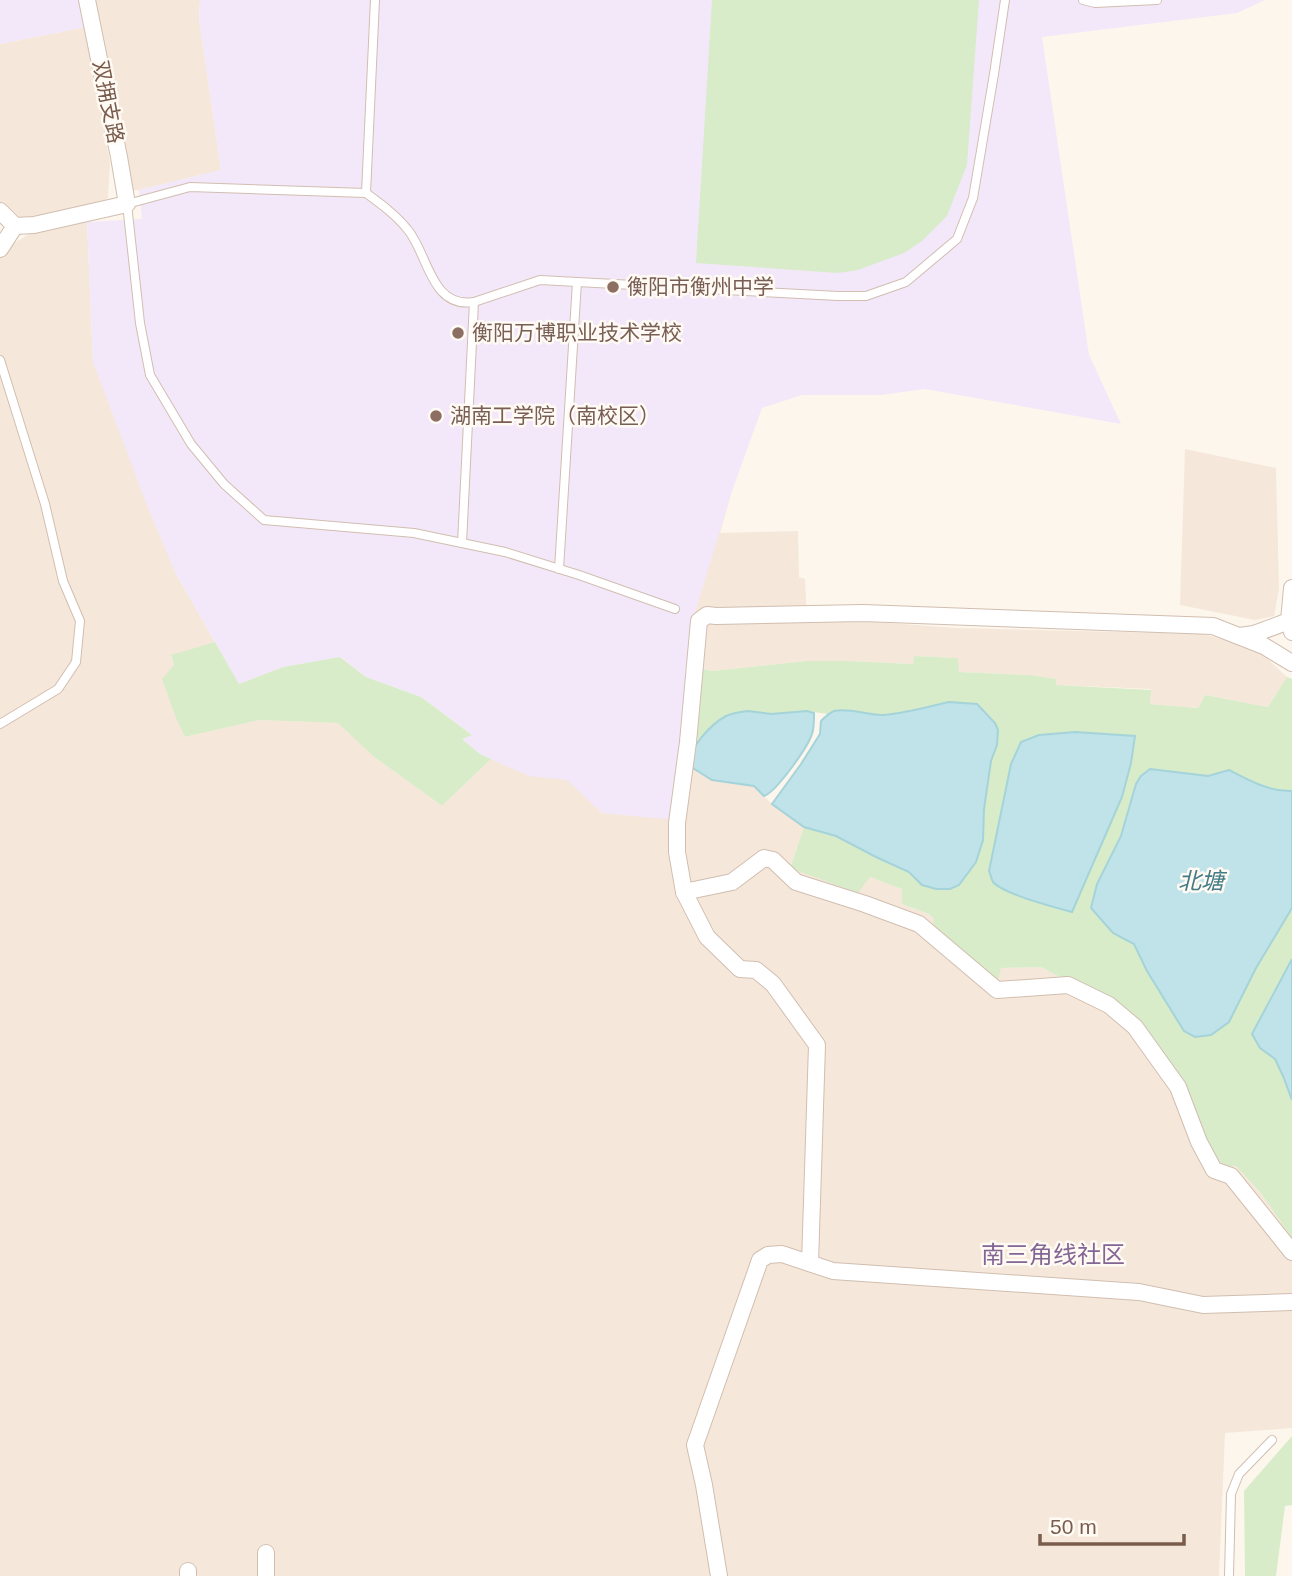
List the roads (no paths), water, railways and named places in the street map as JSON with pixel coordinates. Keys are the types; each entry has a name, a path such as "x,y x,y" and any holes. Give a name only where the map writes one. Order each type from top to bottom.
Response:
{"street":[{"name":"双拥支路","path":"86,0 120,157 127,204"},
{"path":"0,211 15,226 34,225 127,204"},
{"path":"0,249 15,226"},
{"path":"1240,636 1290,626 1292,588"},
{"path":"810,1263 817,1045 773,984 756,970 740,970 707,937 684,892 677,852 677,823 688,742 699,621 707,615 863,613 1213,626 1264,646 1292,663"},
{"path":"684,892 732,882 764,858 773,860 796,882 919,924 997,990 1068,985 1109,1005 1135,1027 1178,1087 1199,1142 1214,1170 1231,1176 1292,1252"},
{"path":"719,1576 695,1445 760,1260 768,1255 782,1254 833,1271 1139,1292 1203,1305 1292,1302"},
{"path":"266,1553 266,1576"}],"lane":[{"path":"366,193 375,0"},
{"path":"675,609 505,552 414,533 264,520 224,484 191,444 149,375 140,323 127,204 190,187 366,193 387,208 410,231 431,276 444,295 456,302 474,302 540,280 866,296 906,282 957,239 973,198 1004,0"},
{"path":"1083,0 1095,4 1157,0"},
{"path":"559,569 578,282"},
{"path":"462,543 474,302"},
{"path":"0,360 45,504 63,581 80,621 76,662 58,689 0,724"},
{"path":"1229,1576 1231,1494 1239,1474 1272,1440"}],"water":[{"path":"949,702 977,704 998,730 984,809 983,840 976,862 959,885 950,889 936,889 922,885 909,872 836,836 804,827 772,804 820,734 821,721 830,713 846,710 884,715"},
{"path":"748,711 771,714 807,711 814,713 811,737 800,756 784,777 764,796 754,786 712,780 688,765 692,751 714,725 728,715"},
{"path":"1075,732 1135,736 1122,797 1072,912 1007,891 993,882 989,871 1011,764 1021,742 1039,735"},
{"name":"北塘","path":"1150,769 1208,776 1229,770 1267,787 1292,791 1292,908 1256,968 1229,1022 1211,1035 1195,1037 1184,1031 1147,971 1134,944 1113,933 1091,908 1097,884 1121,836 1136,784"},
{"path":"1292,959 1292,1100 1275,1059 1260,1048 1252,1034"}],"place":[{"name":"衡阳市衡州中学","path":"613,287"},
{"name":"衡阳万博职业技术学校","path":"458,333"},
{"name":"湖南工学院（南校区）","path":"436,416"}],"district":[{"name":"南三角线社区","path":"1053,1255"}]}
